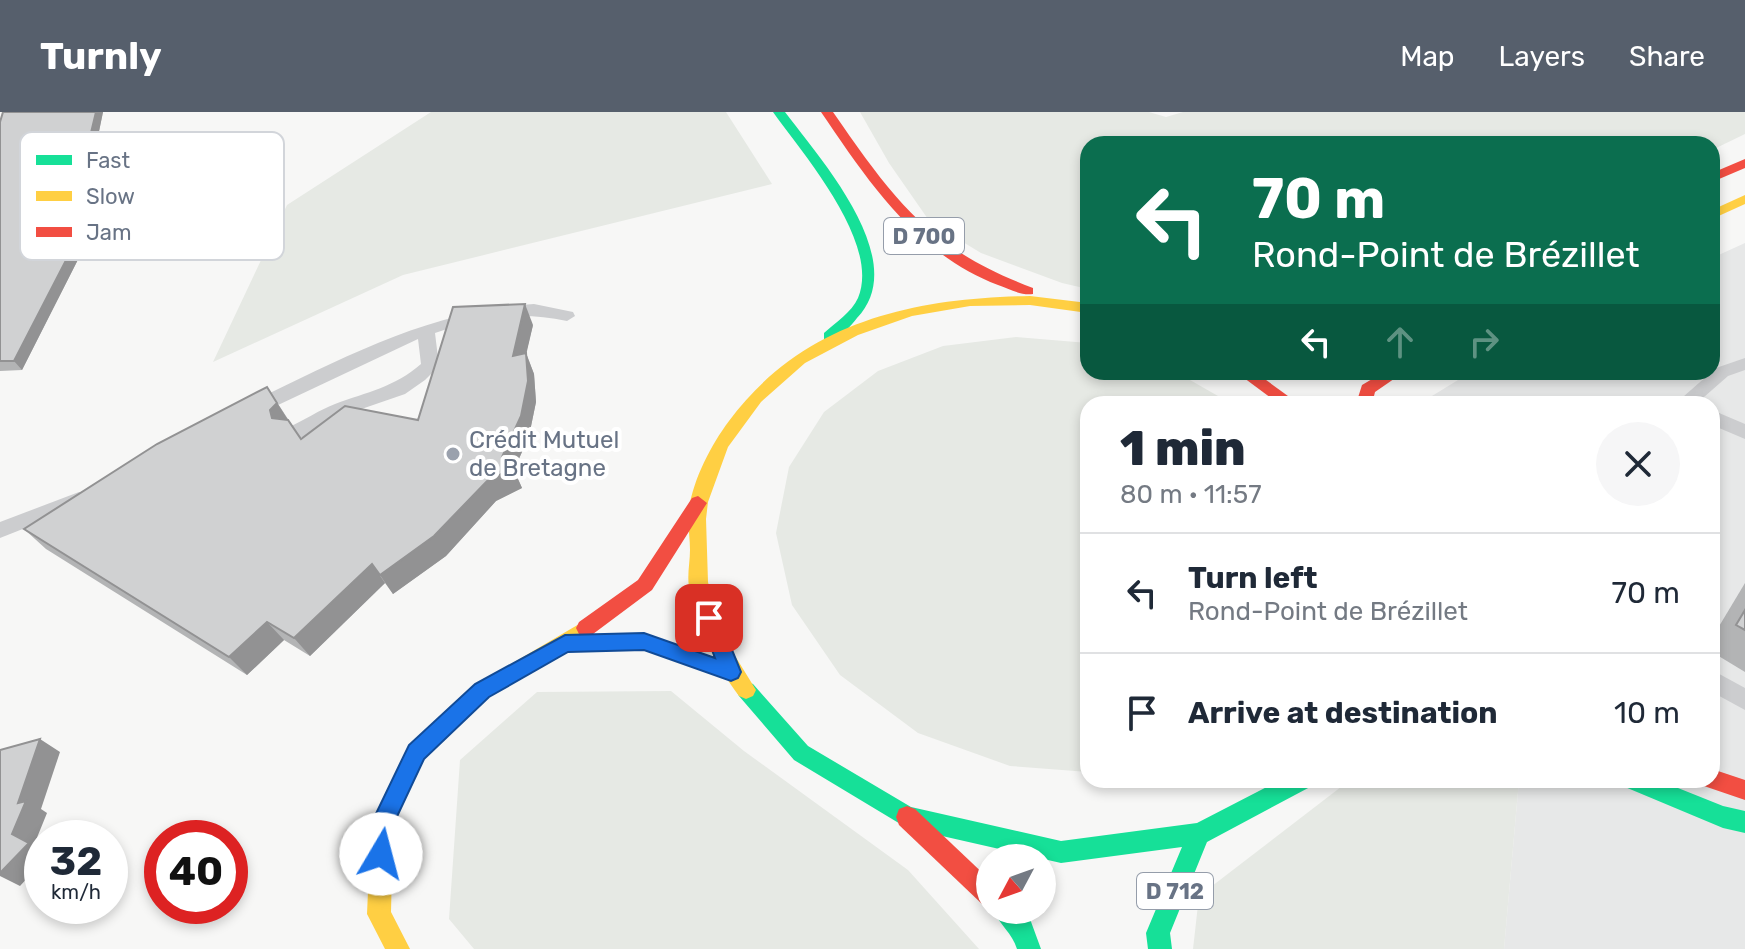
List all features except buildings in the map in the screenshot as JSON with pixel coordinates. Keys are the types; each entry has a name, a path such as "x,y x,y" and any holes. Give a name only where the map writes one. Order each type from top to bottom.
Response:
{"main road":[{"name":"D 700","path":"779,112 850,215 869,256 868,294 824,343"},
{"name":"D 700","path":"827,112 877,184 927,239 982,276 1065,303"},
{"path":"1720,174 1745,163"},
{"path":"1720,211 1745,199"},
{"path":"398,949 379,914 382,824 416,752 482,691 565,644 645,585 698,503 723,439 769,382 824,343 899,313 976,300 1080,306"},
{"path":"1256,380 1279,396"},
{"path":"1366,396 1368,389 1383,380"},
{"path":"698,503 699,591 731,672 801,753 907,817 976,883"},
{"path":"565,644 644,642 731,672"},
{"path":"1720,782 1745,790"},
{"path":"907,817 1061,852 1199,834 1287,788"},
{"path":"1652,788 1723,817 1745,822"},
{"name":"D 712","path":"1160,949 1158,933 1199,834"},
{"path":"1019,924 1029,949"}],"lane":[{"path":"241,415 469,315 527,307 567,316"},
{"path":"296,432 340,410 395,393 415,381 430,366 426,332"},
{"path":"1720,374 1745,364"},
{"path":"1694,396 1712,380"},
{"path":"1720,421 1745,432"},
{"path":"0,530 98,491"},
{"path":"1720,685 1745,700"}],"shaded area":[{"path":"431,112 726,112 772,184 403,275 213,362 261,260 284,260 284,211 287,205"},
{"path":"860,112 1149,112 1166,117 1183,112 1745,112 1745,134 1720,146 1720,136 1080,136 1080,287 981,253 930,222 889,163"},
{"path":"1745,243 1745,949 1504,949 1518,788 1720,788 1720,396 1432,396 1458,380 1720,380 1720,254"},
{"path":"1016,337 1080,342 1080,380 1190,380 1218,396 1080,396 1080,771 1010,766 918,733 840,675 792,605 776,533 789,467 824,412 878,371 943,346"},
{"path":"671,691 744,751 908,870 979,949 474,949 449,919 460,760 537,692"},
{"path":"1340,788 1518,788 1504,949 1193,949 1199,896"}],"traffic: fast":[{"path":"779,112 825,174 855,225 865,251 869,275 866,296 854,313 829,337"},
{"path":"565,644 644,642 731,672"},
{"path":"746,690 801,753 907,817 1061,852 1199,834 1287,788"},
{"path":"1652,788 1723,817 1745,822"},
{"path":"1160,949 1158,933 1199,834"},
{"path":"1019,924 1029,949"}],"traffic: slow":[{"path":"1720,211 1745,199"},
{"path":"746,690 725,657 703,604 698,582 697,519 699,502 721,445 755,398 800,360 852,331 910,312 970,302 1030,300 1080,307"},
{"path":"398,949 379,914 382,824 416,752 482,691 565,644 586,628"}],"traffic: jam":[{"path":"827,112 889,198 934,243 992,278 1028,291"},
{"path":"1720,174 1745,163"},
{"path":"1256,380 1279,396"},
{"path":"1366,396 1368,389 1383,380"},
{"path":"586,628 645,585 698,503"},
{"path":"1720,782 1745,790"},
{"path":"907,817 976,883"}],"place":[{"name":"Crédit Mutuel de Bretagne","path":"453,454"}],"route":[{"path":"381,854 382,824 416,752 482,691 565,644 644,642 731,672 709,618"}]}
